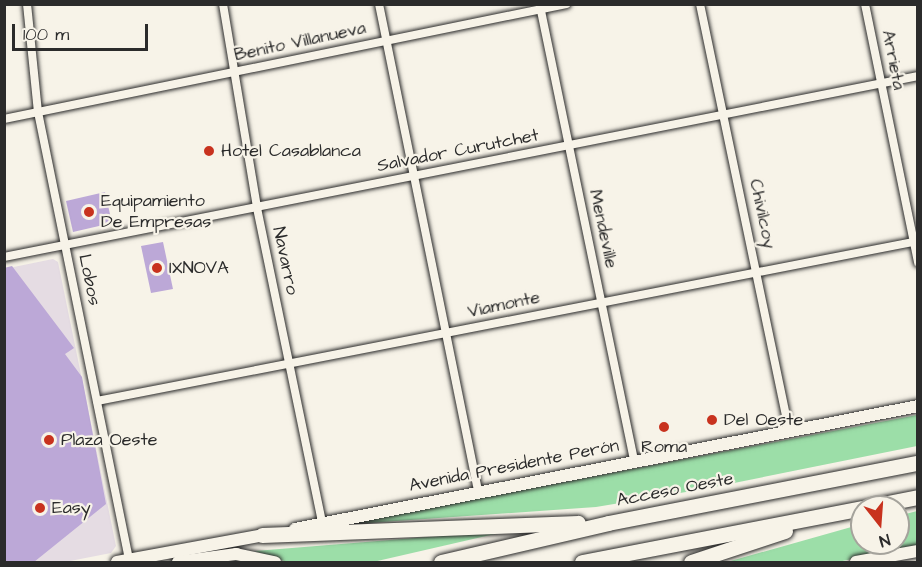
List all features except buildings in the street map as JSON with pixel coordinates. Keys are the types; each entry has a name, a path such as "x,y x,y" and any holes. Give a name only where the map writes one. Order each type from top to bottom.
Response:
{"highway":[{"name":"Acceso Oeste","path":"441,562 608,523 918,463"},
{"path":"582,562 850,510"},
{"path":"691,562 850,511"},
{"path":"262,535 608,523"}],"street":[{"name":"Lobos","path":"27,4 38,112 98,400 123,561"},
{"name":"Navarro","path":"224,4 257,208 322,523"},
{"path":"379,4 412,177 478,492"},
{"name":"Benito Villanueva","path":"4,119 540,7 566,4"},
{"name":"Chivilcoy","path":"700,4 789,431"},
{"name":"Arrieta","path":"865,4 918,263"},
{"name":"Mendeville","path":"540,7 634,461"},
{"name":"Salvador Curutchet","path":"4,257 918,76"},
{"name":"Viamonte","path":"98,400 915,241"},
{"name":"Avenida Presidente Perón","path":"123,561 918,406"},
{"path":"856,562 918,551"},
{"path":"178,562 236,554 275,562"}],"shaded area":[{"name":"Plaza Oeste","path":"53,259 58,262 116,546 111,553 65,562 5,562 4,269"}],"green space":[{"path":"917,415 917,446 704,489 596,507 339,525"},
{"path":"917,511 917,547 910,548 910,513"},
{"path":"850,527 850,555 874,555 837,562 727,562"},
{"path":"512,530 373,562 287,562 255,551"}],"place":[{"name":"Hotel Casablanca","path":"209,151"},
{"name":"Equipamiento De Empresas","path":"89,212"},
{"name":"IXNOVA","path":"157,268"},
{"name":"Del Oeste","path":"712,420"},
{"name":"Roma","path":"664,427"},
{"name":"Plaza Oeste","path":"49,440"},
{"name":"Easy","path":"40,508"}]}
